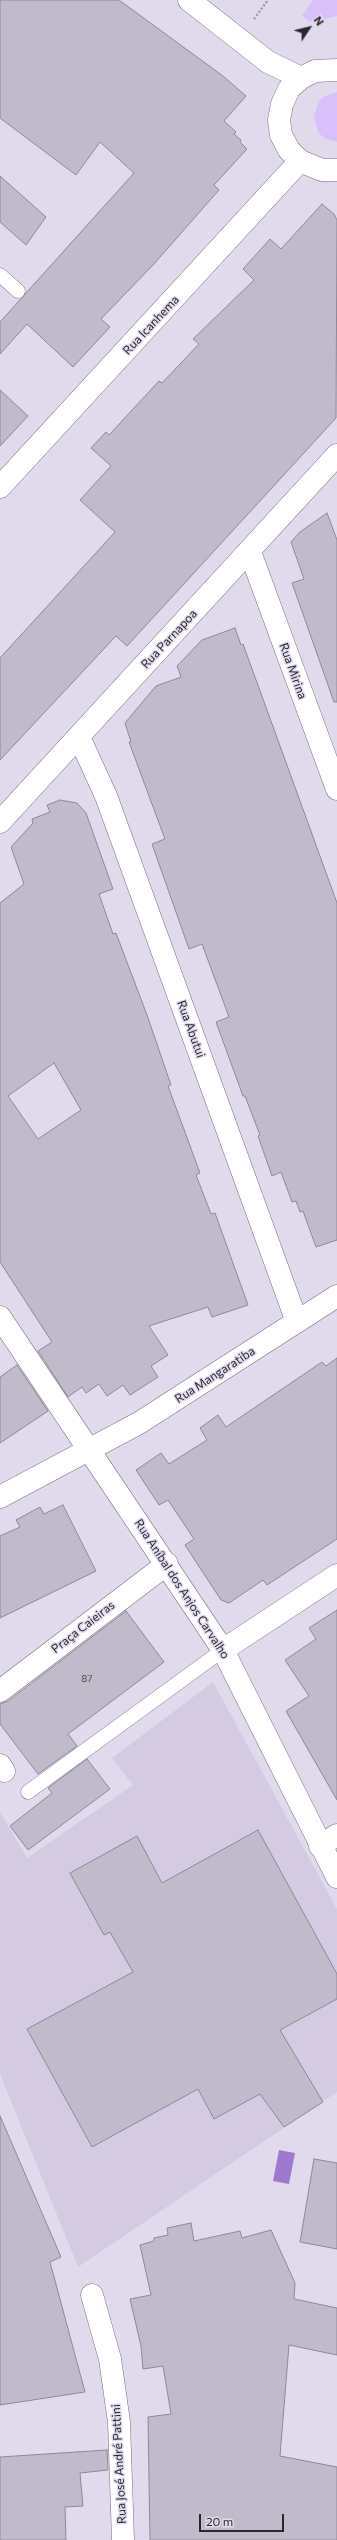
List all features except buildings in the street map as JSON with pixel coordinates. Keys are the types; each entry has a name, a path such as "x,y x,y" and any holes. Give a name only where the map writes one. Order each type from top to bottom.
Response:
{"street":[{"path":"189,0 268,62 301,78"},
{"path":"268,62 282,104"},
{"path":"336,171 311,167 300,161 289,150 282,135 279,120 282,104 289,89 301,78 315,71 337,70"},
{"name":"Rua Icanhema","path":"0,487 300,161"},
{"name":"Rua Parnapoa","path":"0,822 250,552 337,455"},
{"name":"Rua Mirina","path":"250,552 337,789"},
{"name":"Rua Abutui","path":"79,738 106,796 298,1322"},
{"name":"Rua Mangaratiba","path":"0,1497 91,1450 139,1423 337,1296"},
{"name":"Rua Aníbal dos Anjos Carvalho","path":"0,1317 91,1450 223,1650 329,1841 337,1877"},
{"name":"Praça Caieiras","path":"0,1691 167,1564"},
{"path":"223,1650 337,1575"},
{"name":"Rua José André Pattini","path":"92,2295 110,2359 119,2422 123,2540"}],"lane":[{"path":"0,275 18,291"},
{"path":"28,1792 223,1650"}],"shaded area":[{"path":"313,0 337,0 337,16 310,22 302,16"},
{"path":"337,92 337,142 324,138 318,132 314,116 319,101 325,96"},
{"path":"213,1682 337,1909 337,2092 78,2267 0,2074 0,1812 27,1858 133,1785 112,1758"},
{"path":"279,2150 295,2153 289,2184 273,2181"}]}
